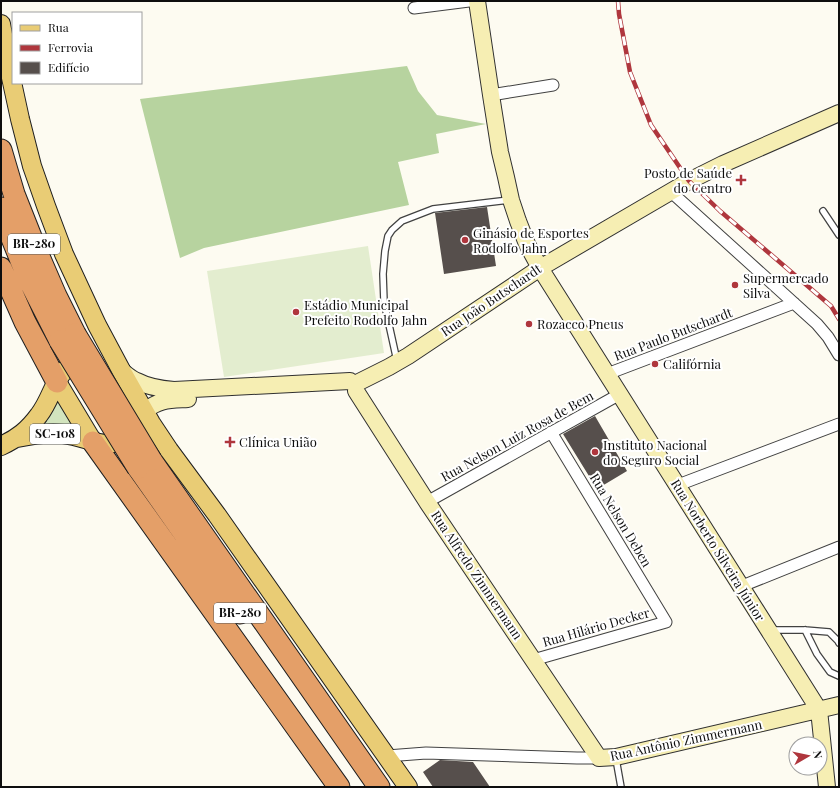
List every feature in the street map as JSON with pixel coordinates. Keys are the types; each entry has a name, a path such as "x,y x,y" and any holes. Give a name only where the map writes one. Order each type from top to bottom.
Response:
{"highway":[{"name":"BR-280","path":"1,150 14,194 56,296 68,337"},
{"name":"BR-280","path":"1,208 28,278 68,337 144,464 363,787"},
{"path":"1,268 25,322 52,374"},
{"path":"97,448 339,787"},
{"name":"BR-280","path":"144,464 379,787"}],"main road":[{"name":"Rua Norberto Silveira Júnior","path":"477,1 500,152 511,200 527,244 540,268 819,710"},
{"path":"1,24 12,82"},
{"path":"12,84 32,166 61,248 97,325 121,370 158,434 408,787"},
{"name":"Rua João Butschardt","path":"145,411 152,405 161,401 169,400 354,386 397,362 540,268 689,181 723,164 839,113"},
{"path":"52,374 61,375 67,367 86,358 99,359 108,362 121,370"},
{"name":"Rua João Butschardt","path":"121,370 141,383 163,389 174,390 354,386"},
{"path":"52,374 97,448 108,444 117,443 134,435 143,420 145,411"},
{"name":"SC-108","path":"9,442 34,423 44,409 49,378 52,374"},
{"name":"Rua Alfredo Zimmermann","path":"354,386 427,502 599,758"},
{"path":"158,434 157,421 161,401"},
{"name":"SC-108","path":"9,442 39,434 62,434 84,438 97,448"},
{"name":"Rua Antônio Zimmermann","path":"599,758 616,756 839,705"},
{"path":"819,710 827,787"}],"street":[{"path":"414,8 469,1"},
{"path":"491,95 552,85"},
{"path":"670,192 817,324 839,355"},
{"name":"Rua Paulo Butschardt","path":"607,374 794,303"},
{"name":"Rua Nelson Luiz Rosa de Bem","path":"427,502 620,394"},
{"path":"678,485 839,424"},
{"name":"Rua Nelson Deben","path":"552,432 666,622"},
{"path":"742,586 839,547"},
{"name":"Rua Hilário Decker","path":"533,660 666,622"},
{"name":"Rua Antônio Zimmermann","path":"387,756 426,753 599,758"}],"lane":[{"path":"397,362 384,302 383,274 385,250 388,236 392,230 402,221 433,210 511,200"},
{"path":"823,211 839,235"},
{"path":"769,630 829,632 839,643"},
{"path":"805,630 817,654 830,672 839,676"},
{"path":"616,756 621,787"}],"green space":[{"path":"407,66 418,91 437,115 486,124 436,134 439,153 398,162 409,205 204,248 180,258 140,99"},
{"name":"Estádio Municipal Prefeito Rodolfo Jahn","path":"368,246 384,353 224,377 207,271"},
{"path":"58,397 76,428 36,428 52,413"}],"building":[{"name":"Ginásio de Esportes Rodolfo Jahn","path":"487,207 496,266 444,274 435,213"},
{"name":"Instituto Nacional do Seguro Social","path":"595,416 627,471 597,489 563,434"},
{"path":"440,760 473,762 490,787 433,787 423,772"}],"railway":[{"path":"618,1 630,72 651,125 689,181 720,211 831,306 839,319"}],"place":[{"name":"Posto de Saúde do Centro","path":"741,180"},
{"name":"Ginásio de Esportes Rodolfo Jahn","path":"465,240"},
{"name":"Supermercado Silva","path":"735,285"},
{"name":"Estádio Municipal Prefeito Rodolfo Jahn","path":"296,312"},
{"name":"Rozacco Pneus","path":"529,324"},
{"name":"Califórnia","path":"655,364"},
{"name":"Clínica União","path":"230,442"},
{"name":"Instituto Nacional do Seguro Social","path":"595,452"}]}
